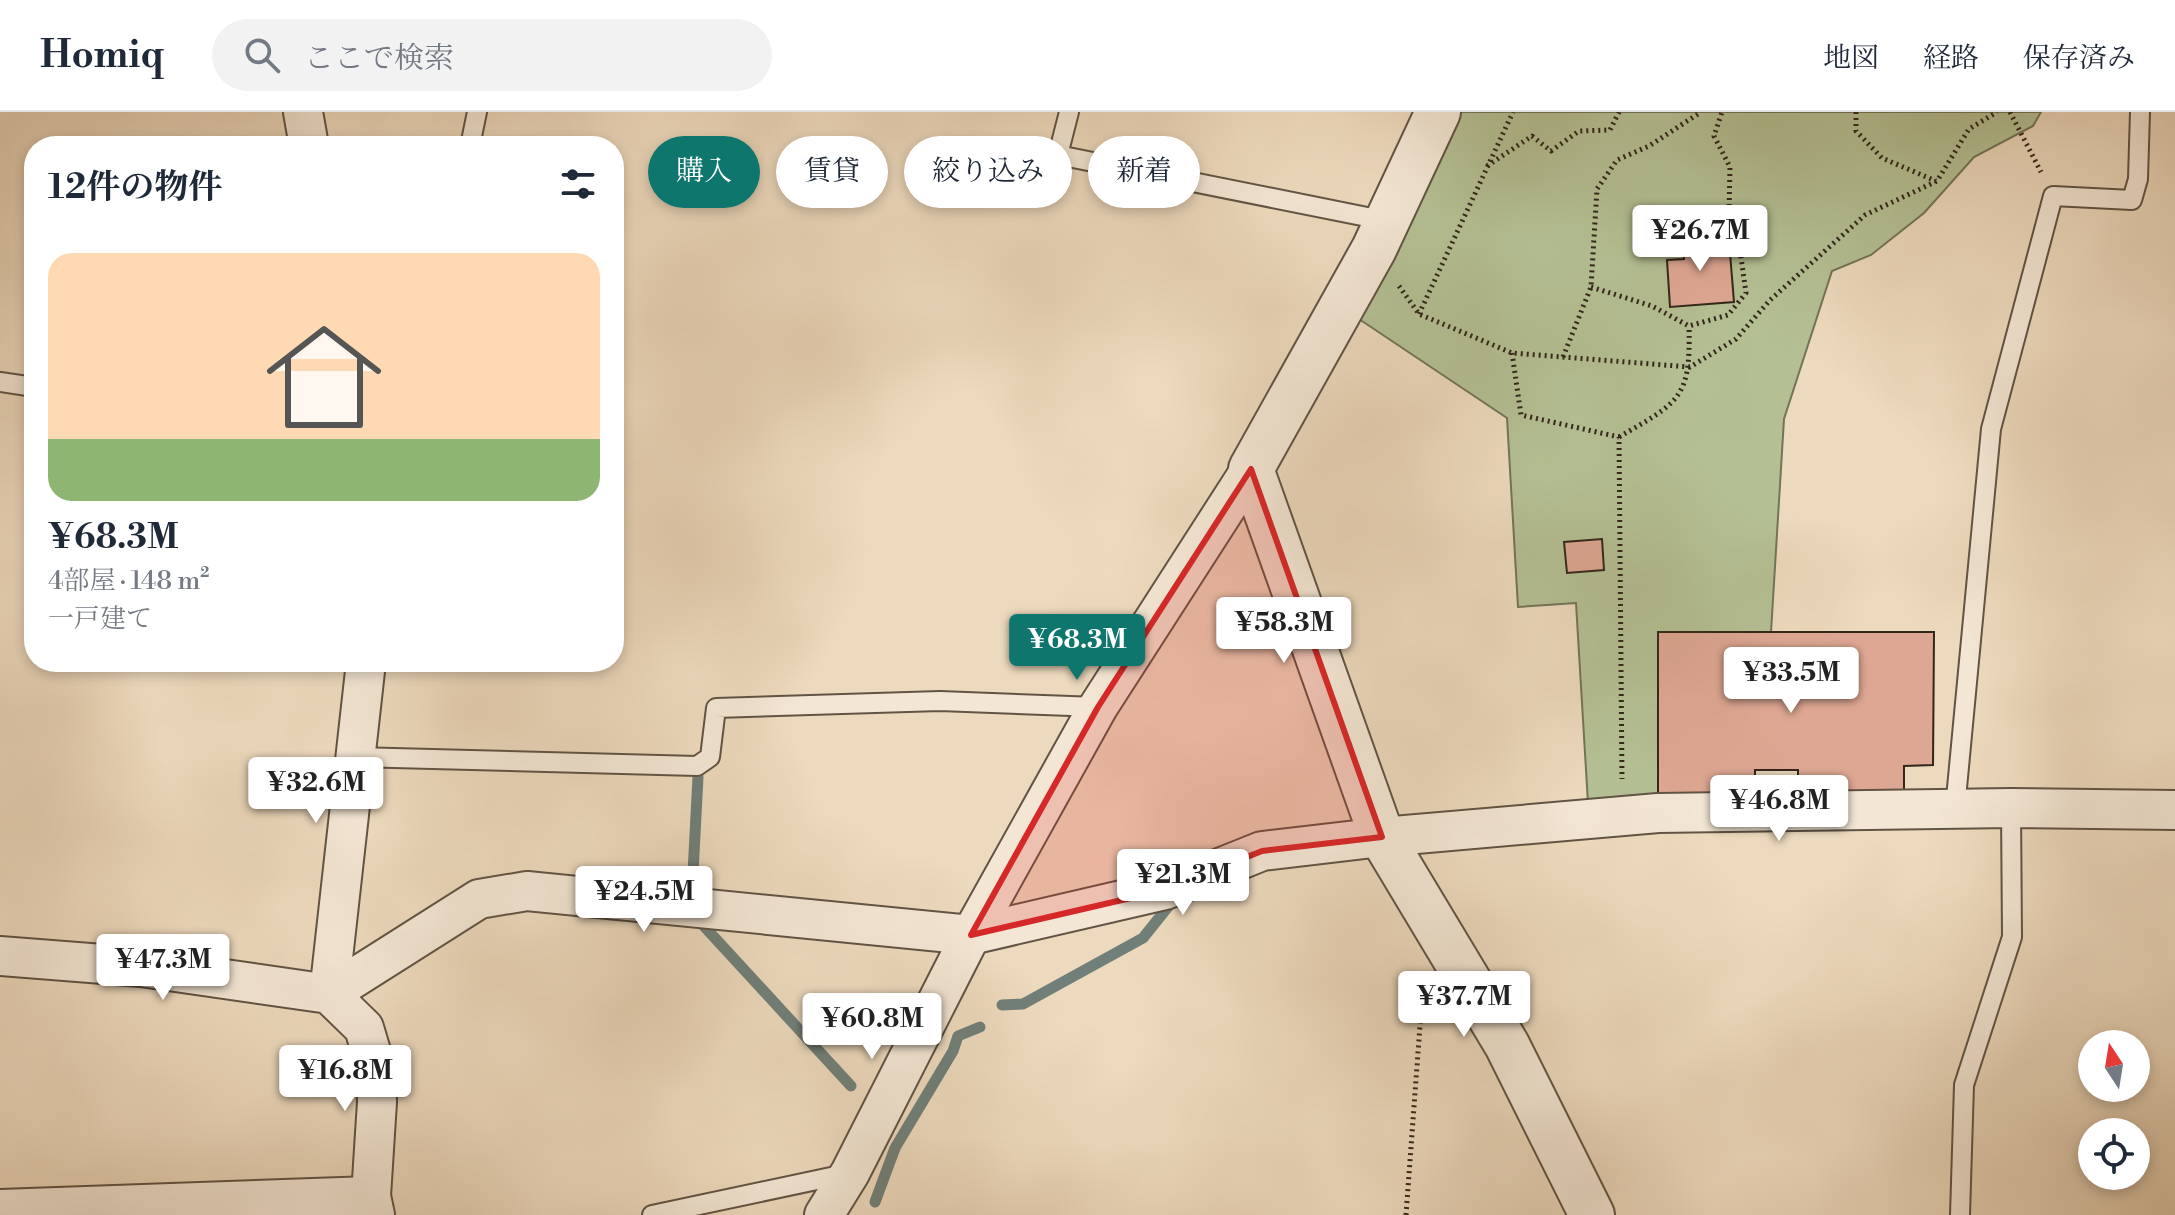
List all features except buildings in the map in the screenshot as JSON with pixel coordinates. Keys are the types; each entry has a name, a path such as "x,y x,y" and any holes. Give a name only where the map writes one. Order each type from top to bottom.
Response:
{"street":[{"path":"303,112 307,136"},
{"path":"824,1215 850,1173 971,935 1098,707 1251,469 1380,235 1438,112"},
{"path":"1251,469 1382,837 1507,1045 1592,1215"},
{"path":"329,994 365,672"},
{"path":"329,994 479,899 527,891 971,935 1165,890 1262,851 1382,837 1623,816 2011,808 2175,810"},
{"path":"0,956 141,967 329,994 364,1028 375,1065 377,1102 374,1210 0,1209"}],"lane":[{"path":"472,136 477,112"},
{"path":"1069,112 1058,155 1380,235"},
{"path":"1955,809 1991,429 2053,196 2132,200 2138,179 2140,112"},
{"path":"0,382 24,386"},
{"path":"355,757 697,766 710,757 716,708 940,701 1098,707"},
{"path":"1960,1215 1964,1085 2012,937 2011,808"},
{"path":"652,1215 850,1173"}],"path":[{"path":"1419,314 1513,112"},
{"path":"1487,166 1532,136 1551,151 1579,131 1610,130 1619,112"},
{"path":"1563,357 1591,287 1597,189 1617,160 1649,146 1701,112"},
{"path":"1591,287 1652,306 1689,326 1728,315 1746,293 1738,236 1729,211 1730,167 1714,136 1722,112"},
{"path":"1856,112 1856,131 1882,158 1937,181"},
{"path":"1380,235 1419,314 1512,353 1690,367 1736,339 1770,300 1865,215 1937,181 1969,129 1997,112"},
{"path":"2010,112 2053,196"},
{"path":"1512,353 1521,415 1619,437 1673,406 1690,367 1689,326"},
{"path":"1619,437 1623,816"},
{"path":"1406,1215 1423,972"}],"highlighted area":[{"path":"1251,469 1382,837 1262,851 1165,890 971,935 1098,707"}],"green space":[{"path":"1438,112 2041,112 2033,126 1974,157 1924,213 1871,255 1832,271 1784,419 1771,632 1658,813 1589,820 1576,603 1518,607 1507,418 1341,307"}],"waterway":[{"path":"692,892 698,777"},
{"path":"1002,1005 1023,1004 1143,938 1171,903"},
{"path":"702,924 851,1086"},
{"path":"875,1202 895,1148 953,1051 958,1036 980,1027"}]}
